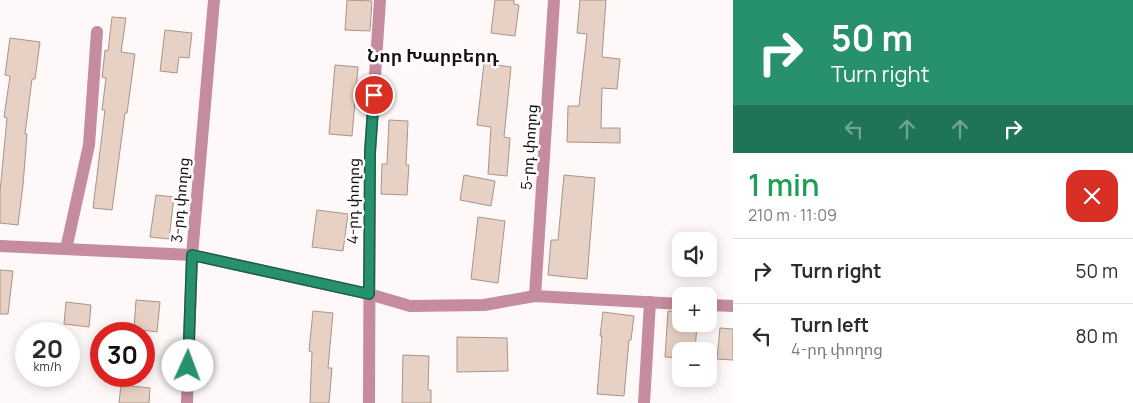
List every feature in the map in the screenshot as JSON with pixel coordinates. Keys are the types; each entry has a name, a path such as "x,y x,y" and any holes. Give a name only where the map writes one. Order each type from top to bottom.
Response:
{"street":[{"name":"3-րդ փողոց","path":"187,403 192,255 214,0"},
{"name":"4-րդ փողոց","path":"369,403 370,152 380,0"},
{"name":"5-րդ փողոց","path":"535,296 554,0"},
{"path":"66,249 89,145 97,32"},
{"path":"0,246 192,255 369,294 410,306 484,305 535,296 672,303"},
{"path":"644,403 650,302"},
{"path":"717,305 733,306"}],"building":[{"path":"347,0 372,1 370,31 345,30"},
{"path":"495,0 514,0 514,4 519,5 515,36 491,33"},
{"path":"580,0 606,0 602,57 620,59 617,89 602,88 601,128 620,128 620,143 567,142 568,106 579,106 587,34 577,33"},
{"path":"112,17 126,18 121,52 135,54 112,210 93,208 105,110 102,110 106,78 102,77 105,50 108,51"},
{"path":"165,30 192,33 189,58 179,57 177,73 160,71"},
{"path":"10,38 40,42 35,79 32,79 25,134 27,134 18,225 0,223 0,192 7,118 4,117 10,76 5,75"},
{"path":"484,63 511,67 504,137 510,138 507,176 488,174 491,127 477,125"},
{"path":"335,65 358,67 352,136 329,134"},
{"path":"389,120 408,121 406,165 409,165 407,195 381,194 382,164 387,164"},
{"path":"464,175 495,181 491,206 460,200"},
{"path":"564,175 595,178 587,279 548,275 551,240 558,240"},
{"path":"156,195 174,197 169,239 150,237"},
{"path":"317,210 348,214 343,251 312,247"},
{"path":"478,217 505,221 498,283 471,279"},
{"path":"0,270 13,271 8,314 0,314"},
{"path":"136,300 160,302 157,332 155,332 155,322 134,322"},
{"path":"66,302 91,305 89,327 80,326 80,322 64,322"},
{"path":"313,311 333,313 328,368 332,368 329,403 310,403 312,352 309,351"},
{"path":"668,311 672,311 672,332 696,332 696,342 672,342 672,357 665,357"},
{"path":"603,312 634,316 631,340 629,340 624,396 597,394"},
{"path":"720,328 733,329 733,360 717,359"},
{"path":"457,337 507,338 508,371 457,372"},
{"path":"403,355 429,356 428,390 431,390 431,403 402,403"},
{"path":"121,387 150,388 149,403 119,403"}],"district":[{"name":"Նոր Խարբերդ","path":"433,55"}],"route":[{"path":"188,366 192,255 369,294 370,152 374,95"}]}
